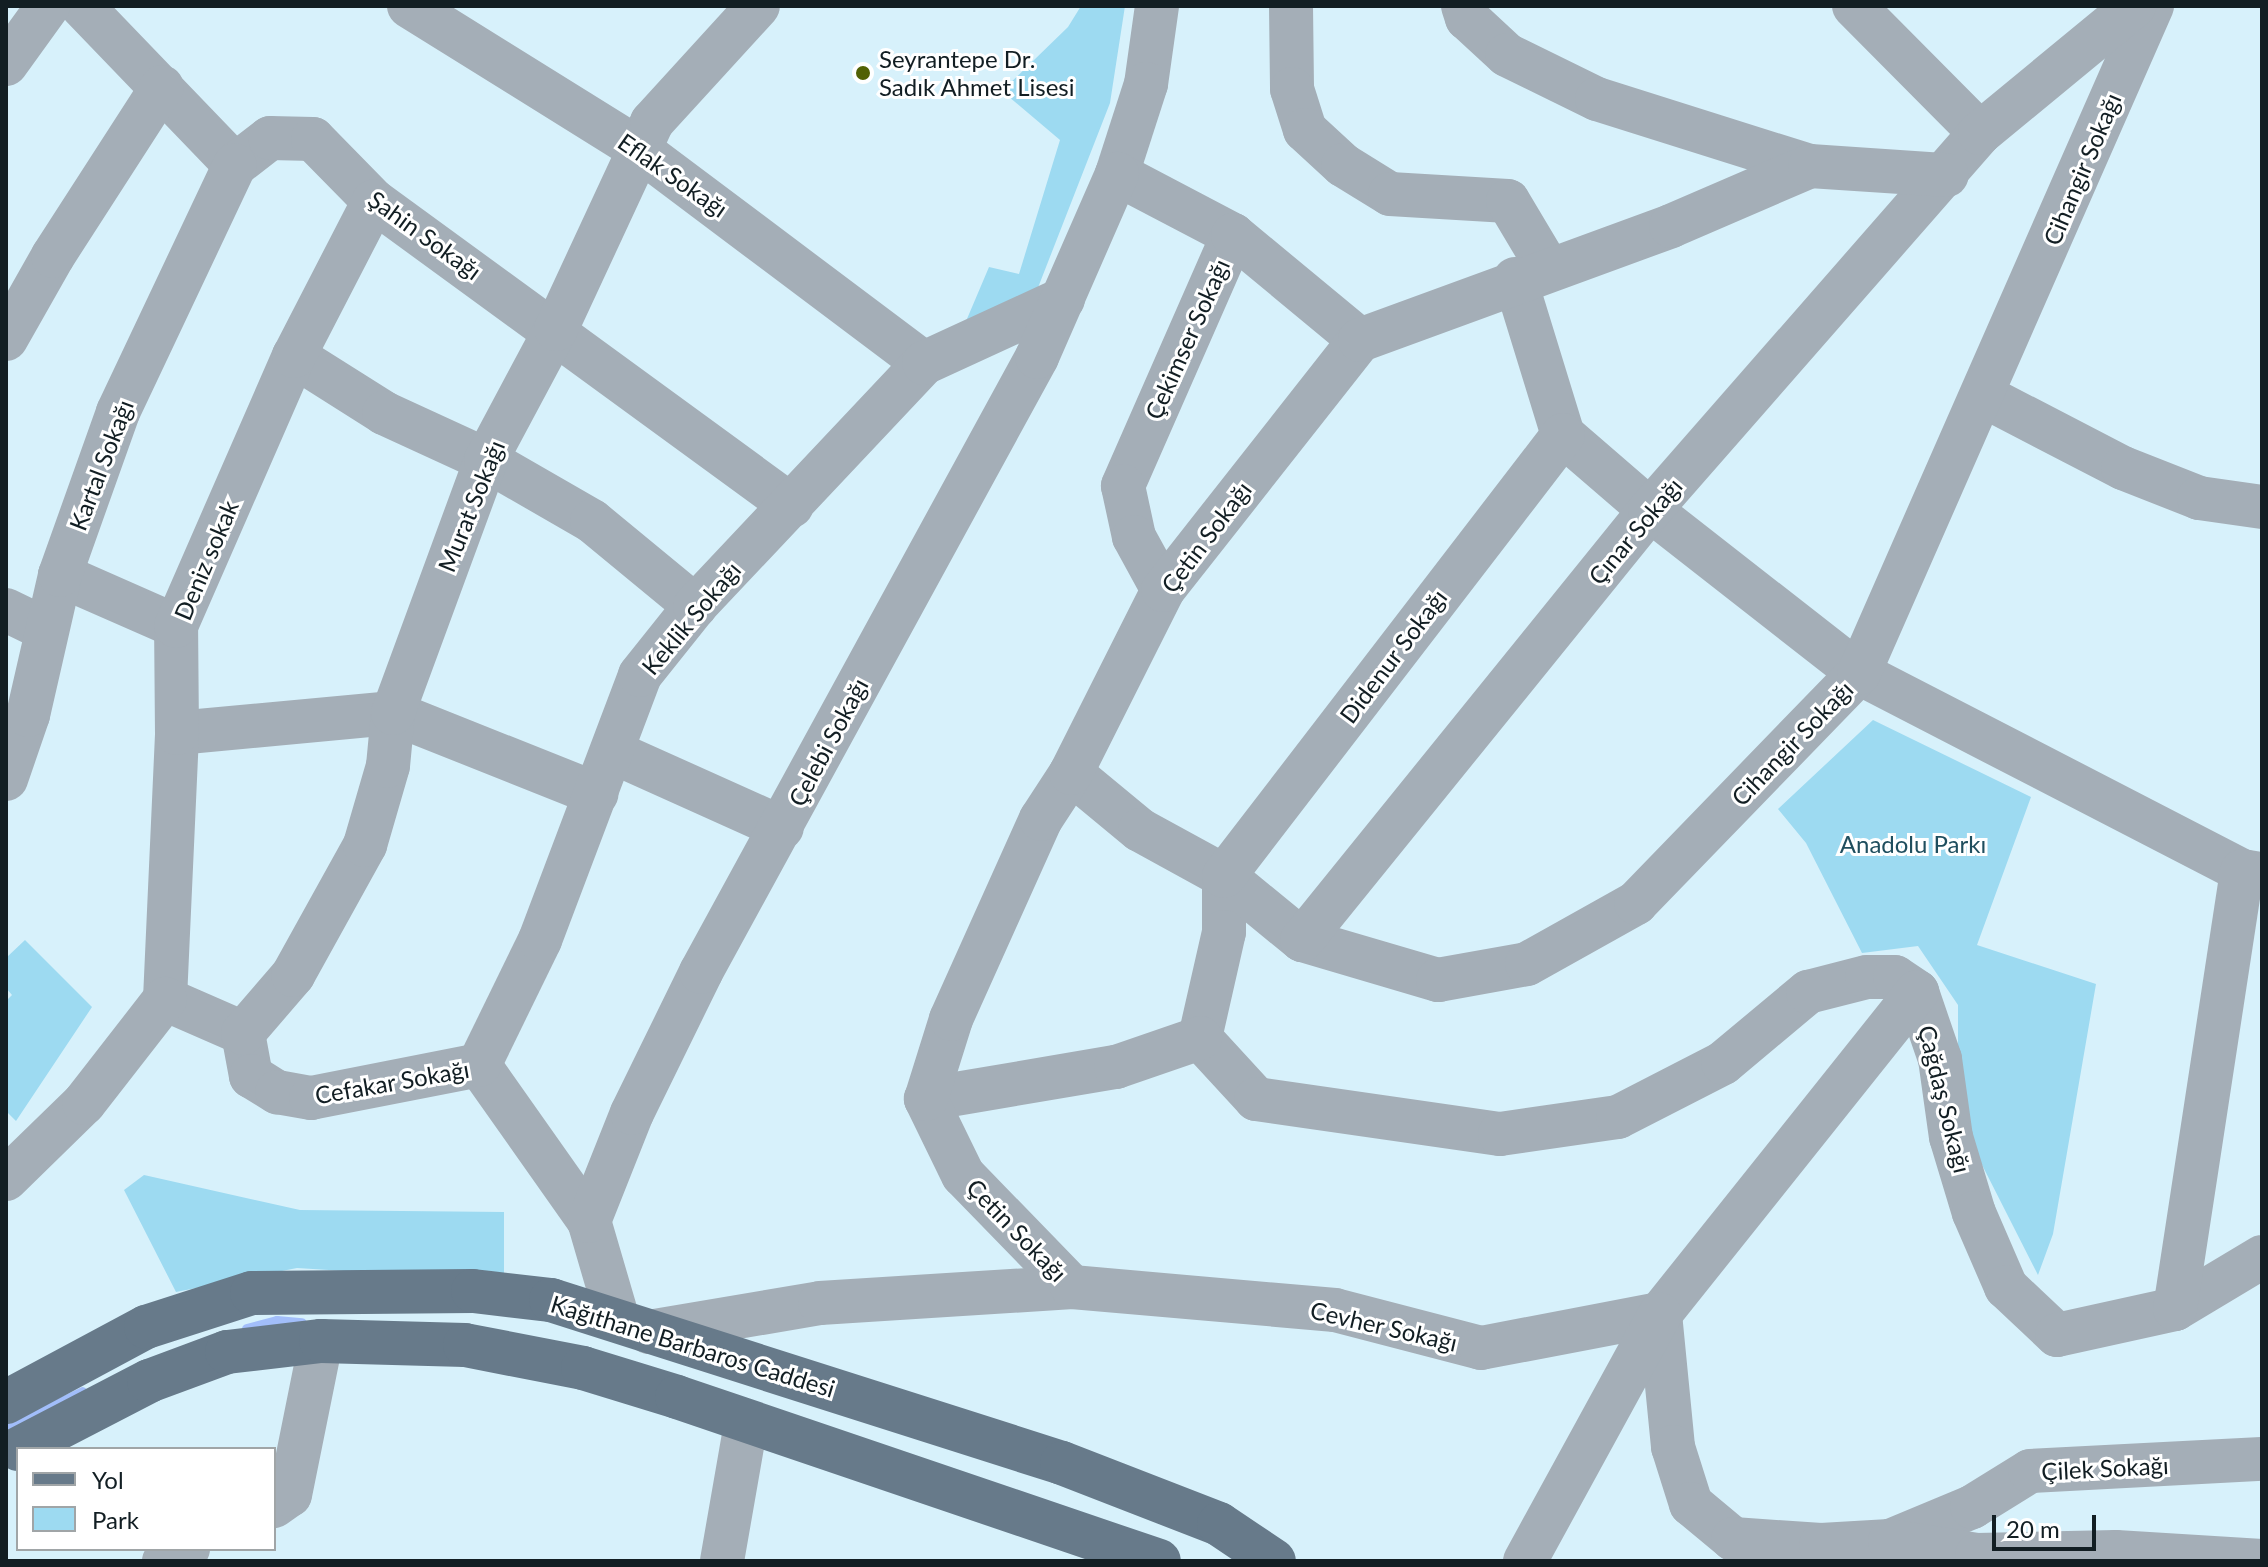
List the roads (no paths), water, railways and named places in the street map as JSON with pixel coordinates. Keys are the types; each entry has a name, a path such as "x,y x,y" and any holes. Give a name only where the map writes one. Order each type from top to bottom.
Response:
{"main road":[{"name":"Kağıthane Barbaros Caddesi","path":"6,1402 146,1327 252,1293 473,1291 551,1300 1062,1463 1219,1524 1274,1561"},
{"path":"22,1447 149,1381 227,1352 321,1341 465,1345 568,1365 1039,1517 1159,1561"},
{"path":"731,1357 746,1424"},
{"path":"1039,1517 1062,1463"}],"street":[{"path":"6,64 48,6"},
{"path":"82,6 235,165"},
{"name":"Eflak Sokağı","path":"409,6 640,150 924,363"},
{"name":"Murat Sokağı","path":"243,1033 293,975 365,845 388,766 393,713 486,460 556,329 652,122 758,6"},
{"path":"1117,174 1146,84 1157,6"},
{"path":"1291,6 1292,89 1305,130 1343,165 1390,194 1508,201 1531,273 1563,435 1650,510 1859,673 2252,872 2175,1309"},
{"path":"1463,6 1467,18 1507,55 1597,99 1810,166 1947,175"},
{"path":"1854,6 1980,133 2134,6"},
{"name":"Cihangir Sokağı","path":"1071,773 1140,830 1224,876 1302,940 1438,980 1527,964 1636,903 1859,673 1984,396 2152,6"},
{"path":"6,339 53,256 162,87"},
{"name":"Çınar Sokağı","path":"1302,940 1650,510 1947,175 1980,133"},
{"name":"Şahin Sokağı","path":"235,165 270,138 313,139 374,201 556,329 792,506"},
{"name":"Kartal Sokağı","path":"6,779 28,715 45,629 60,575 118,412 235,165"},
{"path":"1233,235 1360,340 1531,273 1671,226 1810,166"},
{"name":"Çekimser Sokağı","path":"1117,174 1233,235 1123,486 1134,537 1163,590"},
{"name":"Çelebi Sokağı","path":"589,1221 632,1113 681,1015 1037,357 1117,174"},
{"name":"Deniz sokak","path":"165,999 177,733 176,626 294,356 374,201"},
{"name":"Keklik Sokağı","path":"479,1065 540,940 640,675 695,606 924,363 1063,299"},
{"name":"Çetin Sokağı","path":"1072,1287 963,1175 926,1099 951,1019 1041,819 1071,773 1163,590 1360,340"},
{"path":"294,356 384,413 486,460 592,521 695,606"},
{"path":"1984,396 2123,468 2199,498 2262,507"},
{"name":"Didenur Sokağı","path":"1224,876 1563,435"},
{"path":"60,575 176,626"},
{"path":"6,610 45,629"},
{"path":"177,733 393,713 597,794"},
{"path":"613,752 782,828"},
{"path":"926,1099 1116,1067 1200,1038 1224,932 1224,876"},
{"name":"Çağdaş Sokağı","path":"1200,1038 1256,1099 1500,1134 1618,1117 1723,1063 1808,992 1867,977 1895,977 1917,992 1940,1059 1951,1137 1974,1213 2006,1287 2057,1335 2175,1309 2262,1257"},
{"path":"1525,1561 1660,1314 1917,992"},
{"path":"13,1157 84,1103 165,999 243,1033"},
{"name":"Cefakar Sokağı","path":"243,1033 251,1076 277,1092 311,1098 479,1065 589,1221"},
{"path":"589,1221 633,1326"},
{"name":"Cevher Sokağı","path":"633,1326 820,1303 1072,1287 1335,1310 1481,1348 1660,1314"},
{"name":"Çilek Sokağı","path":"1660,1314 1673,1447 1691,1504 1733,1539 1821,1545 1890,1541 1972,1507 2030,1471 2262,1459"},
{"path":"276,1505 290,1495 321,1341"},
{"path":"722,1561 746,1424"},
{"path":"1890,1541 1977,1555 2116,1552 2262,1561"},
{"path":"164,1561 184,1551"}],"waterway":[{"path":"247,1329 277,1321 302,1323"},
{"path":"6,1429 83,1392"}],"place":[{"name":"Seyrantepe Dr. Sadık Ahmet Lisesi","path":"863,73"}],"park label":[{"name":"Anadolu Parkı","path":"1913,844"}]}
